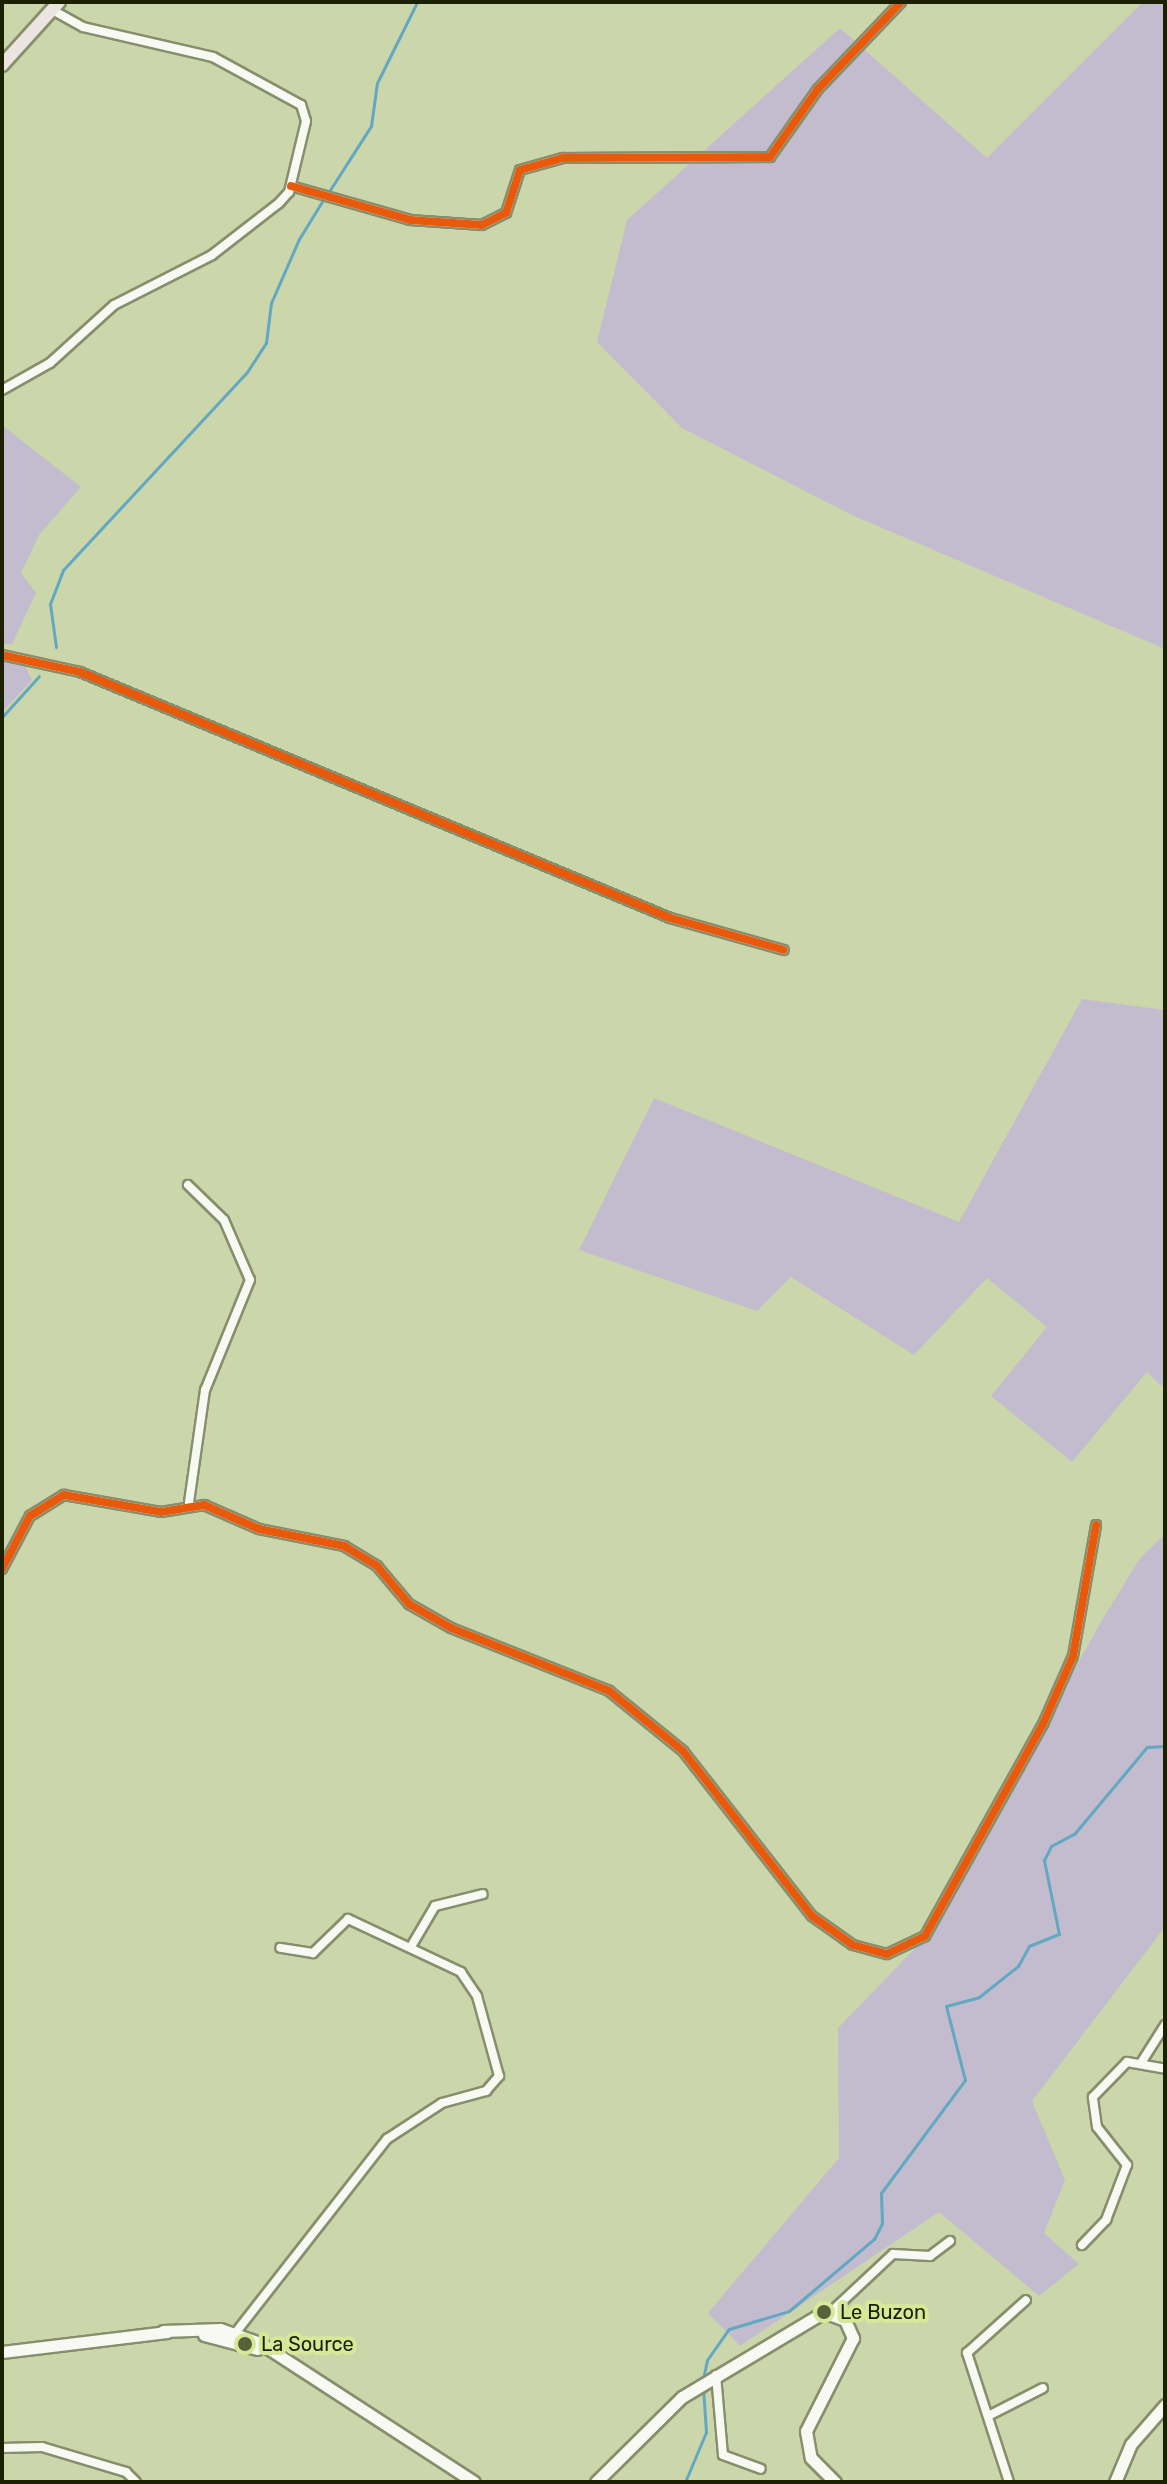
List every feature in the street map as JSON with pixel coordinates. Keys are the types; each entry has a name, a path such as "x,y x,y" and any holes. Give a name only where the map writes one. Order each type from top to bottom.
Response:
{"main road":[{"path":"2,65 56,6"},
{"path":"596,2482 709,2379 812,2315 831,2312 849,2325 853,2344 815,2405 806,2441 816,2466 835,2482"},
{"path":"163,2331 222,2338 310,2377"},
{"path":"2,2352 163,2331 236,2333 474,2482"},
{"path":"1115,2482 1131,2444 1165,2405"}],"street":[{"path":"291,186 410,220 482,225 506,213 520,170 563,158 759,160 778,152 818,89 901,2"},
{"path":"2,390 50,363 114,305 230,243 291,186 306,121 301,105 213,57 83,27 56,6"},
{"path":"2,655 80,672 670,918 784,950"},
{"path":"188,1185 224,1220 250,1280 205,1390 189,1503"},
{"path":"2,1569 30,1516 54,1498 91,1497 161,1512 189,1503 369,1558 409,1604 479,1643 591,1678 667,1739 741,1820 776,1876 812,1916 871,1952 913,1948 938,1917 1065,1678 1096,1525"},
{"path":"412,1945 435,1906 483,1894"},
{"path":"222,2338 236,2333 387,2139 442,2103 486,2091 499,2076 468,1982 412,1945 348,1919 313,1953 280,1948"},
{"path":"1141,2063 1165,2025"},
{"path":"1082,2245 1106,2220 1127,2165 1097,2127 1093,2097 1127,2062 1165,2069"},
{"path":"831,2312 893,2254 930,2256 950,2241"},
{"path":"1009,2482 992,2414 967,2353 1026,2300"},
{"path":"709,2379 723,2455 761,2469"},
{"path":"992,2414 1043,2388"},
{"path":"2,2448 42,2447 126,2472 136,2482"}],"shaded area":[{"path":"1143,2 1165,2 1165,649 852,515 682,428 597,342 627,220 840,28 987,158"},
{"path":"2,425 81,487 39,535 21,573 36,593 12,644 2,644"},
{"path":"3,659 25,666 32,680 2,712"},
{"path":"1082,999 1165,1010 1165,1389 1147,1372 1072,1462 991,1396 1047,1327 987,1278 914,1355 791,1277 757,1311 579,1250 654,1098 959,1222"},
{"path":"1165,1534 1165,1927 1032,2101 1065,2180 1044,2233 1079,2264 1039,2296 939,2212 740,2346 708,2313 839,2158 838,2028 929,1934 1098,1627 1140,1558"}],"waterway":[{"path":"328,193 371,126 377,83 417,2"},
{"path":"56,647 50,604 63,570 247,372 266,343 271,303 299,239 323,200"},
{"path":"2,717 39,676"},
{"name":"Le Buzon","path":"703,2379 707,2360 729,2329 789,2311 874,2239 882,2223 881,2193 965,2080 946,2006 979,1997 1018,1966 1029,1946 1059,1934 1044,1860 1051,1846 1075,1833 1147,1747 1165,1746"},
{"name":"Le Buzon","path":"685,2482 706,2432 703,2387"}],"cycle path":[{"path":"291,186 410,220 482,225 506,213 520,170 563,158 770,157 818,89 901,2"},
{"path":"2,655 80,672 670,918 784,950"},
{"path":"2,1569 30,1516 64,1495 161,1512 204,1505 259,1529 344,1546 377,1566 409,1604 451,1628 609,1691 683,1751 812,1916 853,1945 887,1954 925,1936 1043,1724 1073,1656 1096,1525"}],"place":[{"name":"Le Buzon","path":"824,2312"},
{"name":"La Source","path":"245,2344"}]}
